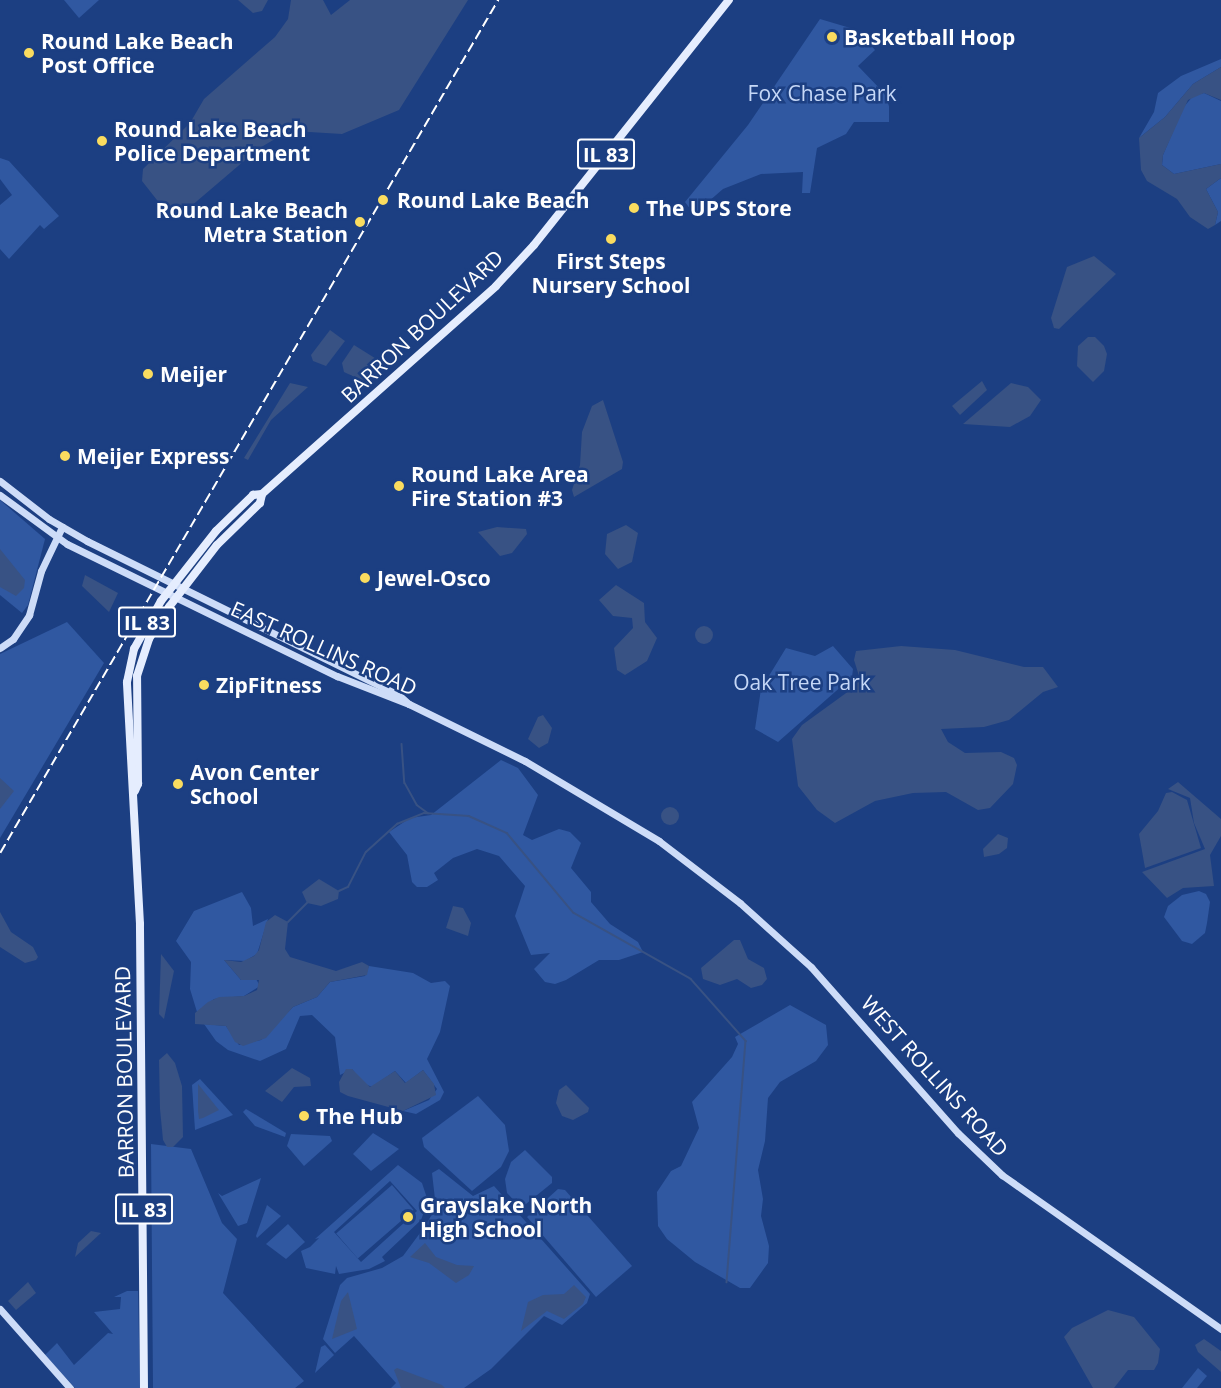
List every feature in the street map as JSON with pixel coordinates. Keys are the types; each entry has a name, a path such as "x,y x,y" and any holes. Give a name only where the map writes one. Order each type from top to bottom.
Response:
{"main road":[{"name":"BARRON BOULEVARD","path":"135,791 130,783 128,674 141,633 167,593 222,525 253,495 262,494 496,286 534,245 728,1"},
{"name":"EAST ROLLINS ROAD","path":"0,481 62,527 554,777 639,828"},
{"name":"BARRON BOULEVARD","path":"144,1388 144,1098 135,791 138,784 137,676 149,639 177,598 217,544 260,503 262,494"},
{"name":"EAST ROLLINS ROAD","path":"0,495 56,538 177,598 397,698"},
{"path":"0,648 13,639 29,615 41,571 62,527"},
{"name":"WEST ROLLINS ROAD","path":"639,828 730,895 811,967 958,1133 1002,1175 1221,1329"},
{"path":"0,1309 70,1388"}],"green space":[{"path":"64,0 99,0 79,18"},
{"name":"Fox Chase Park","path":"820,19 857,30 875,50 858,66 884,93 889,106 889,122 854,122 846,134 817,148 810,193 802,193 803,172 761,174 723,189 694,214 685,202 748,125"},
{"path":"1221,59 1221,67 1193,84 1165,117 1139,138 1154,112 1158,93 1181,76"},
{"path":"1204,93 1221,101 1221,164 1174,174 1162,165 1163,155 1183,108 1193,96"},
{"path":"0,158 9,161 59,216 44,229 40,225 9,259 0,249 0,205 12,195 0,179"},
{"path":"1221,178 1221,221 1215,225 1218,212 1206,189"},
{"path":"0,500 45,539 28,605 22,613 0,595"},
{"path":"67,622 104,663 0,838 0,654"},
{"name":"Oak Tree Park","path":"833,646 853,669 852,677 778,742 755,729 761,689 786,648 815,656"},
{"path":"501,760 518,768 538,795 523,835 532,840 559,829 570,832 581,843 571,868 591,892 591,902 610,924 638,942 643,952 619,960 599,960 566,980 555,984 545,982 534,969 550,953 531,955 515,916 525,886 499,856 477,849 453,858 434,873 438,880 427,887 417,887 412,882 407,855 389,832 410,818 431,815"},
{"path":"1199,891 1206,894 1210,902 1205,933 1192,944 1182,941 1164,917 1168,906 1182,895"},
{"path":"242,892 251,908 253,926 268,919 257,954 245,961 224,960 241,980 256,979 260,986 244,996 214,999 197,1012 190,989 191,962 176,941 194,911"},
{"path":"369,966 413,973 431,983 445,981 450,986 440,1032 427,1059 444,1092 440,1100 416,1114 403,1111 429,1100 437,1089 423,1070 406,1083 395,1071 372,1087 363,1083 352,1069 340,1075 335,1037 312,1015 300,1016 286,1049 260,1061 228,1050 216,1041 204,1024 226,1026 239,1045 261,1040 293,1007 317,997 330,982 365,976"},
{"path":"790,1005 826,1025 828,1045 816,1061 780,1082 768,1098 765,1141 758,1170 763,1199 761,1216 769,1246 768,1263 750,1288 740,1288 695,1262 667,1239 658,1226 657,1192 671,1171 681,1166 699,1128 692,1102 732,1057 738,1044 735,1037"},
{"path":"200,1079 233,1115 195,1130 192,1085"},
{"path":"478,1096 505,1125 509,1151 501,1167 472,1191 424,1147 422,1138"},
{"path":"246,1109 286,1133 285,1137 255,1126 243,1112"},
{"path":"373,1133 399,1149 371,1171 353,1154"},
{"path":"291,1134 330,1136 332,1141 304,1166 287,1146"},
{"path":"151,1144 191,1149 222,1223 237,1239 223,1293 304,1381 295,1388 153,1388"},
{"path":"525,1150 552,1177 552,1183 521,1208 507,1193 505,1179 511,1162"},
{"path":"398,1165 422,1183 428,1201 421,1220 382,1257 385,1261 369,1269 339,1274 336,1266 335,1274 306,1268 301,1251 310,1247 319,1238 315,1239","holes":["390,1181 417,1211 361,1262 334,1232"]},
{"path":"439,1169 473,1196 494,1186 590,1294 587,1303 562,1325 544,1316 491,1369 464,1388 391,1388 396,1383 354,1336 335,1353 323,1339 340,1285 347,1278 382,1268 403,1256 423,1229 436,1208 432,1173"},
{"path":"261,1178 247,1223 238,1226 218,1193 222,1196"},
{"path":"392,1185 414,1210 358,1258 336,1234"},
{"path":"558,1189 565,1190 632,1266 596,1297 527,1217"},
{"path":"267,1205 281,1216 257,1238 256,1236"},
{"path":"288,1224 305,1242 286,1259 266,1244"},
{"path":"127,1291 138,1291 140,1388 75,1388 45,1355 57,1343 74,1365 108,1333 113,1334 94,1312 120,1309 121,1297 114,1297"},
{"path":"325,1345 334,1355 315,1373 321,1347"},
{"path":"1198,1368 1207,1376 1197,1388 1182,1388"}],"shaded area":[{"path":"238,0 268,0 262,11 253,13"},
{"path":"291,0 323,0 331,15 350,0 468,0 399,110 342,134 293,131 280,136 258,149 183,213 164,209 142,181 143,169 190,123 204,99 275,37 288,19"},
{"path":"1221,67 1221,100 1204,93 1188,100 1163,155 1162,165 1174,174 1221,164 1221,178 1206,189 1218,212 1215,225 1208,229 1190,217 1177,199 1147,181 1141,170 1139,138 1165,117 1193,84"},
{"path":"1094,256 1116,274 1059,329 1054,328 1051,318 1067,267"},
{"path":"330,330 345,341 326,366 313,361 311,355"},
{"path":"1088,337 1095,337 1104,346 1107,354 1104,371 1093,382 1077,366 1078,346"},
{"path":"354,345 386,365 367,383 344,372 342,363"},
{"path":"982,381 987,390 960,415 952,406"},
{"path":"290,383 308,387 271,420 248,460 244,458"},
{"path":"1011,383 1028,387 1041,400 1030,416 1010,427 963,424"},
{"path":"603,400 623,462 622,469 574,497 572,490 580,465 582,432 592,406"},
{"path":"626,525 638,533 632,562 618,569 605,554 607,534"},
{"path":"497,527 526,529 527,534 512,553 500,556 478,532"},
{"path":"0,549 25,580 24,588 16,596 0,587"},
{"path":"85,575 118,593 109,612 82,586"},
{"path":"616,585 644,603 645,622 657,638 647,661 625,675 617,670 614,648 633,628 632,618 613,616 599,600"},
{"path":"700,626 708,626 713,631 711,642 700,644 695,639 695,631"},
{"path":"901,646 955,650 1024,667 1043,667 1058,687 1043,692 1009,720 984,727 941,729 948,742 965,753 1001,752 1014,758 1017,765 1013,784 990,808 978,810 946,792 913,793 875,801 835,823 817,810 798,786 792,739 802,725 853,688 859,676 854,660 856,651"},
{"path":"543,715 552,728 548,743 539,748 528,739 538,717"},
{"path":"0,778 14,791 0,809"},
{"path":"1178,782 1221,819 1221,836 1210,855 1214,886 1183,888 1167,898 1142,872 1205,849 1194,823 1190,798 1168,789"},
{"path":"1172,792 1187,800 1201,848 1145,868 1139,834 1158,811 1166,793"},
{"path":"670,807 676,810 679,816 676,822 670,825 664,822 661,816 664,810"},
{"path":"998,834 1008,838 1007,848 999,854 984,857 983,849"},
{"path":"319,879 339,891 338,899 321,906 307,903 302,892"},
{"path":"453,906 463,908 471,923 468,936 446,928"},
{"path":"0,912 11,932 33,947 38,957 36,960 25,963 0,947"},
{"path":"275,915 288,922 285,949 290,957 336,971 362,962 369,966 367,975 330,982 317,997 293,1007 266,1038 243,1046 235,1042 226,1026 195,1024 195,1013 208,1002 219,997 244,996 257,990 259,980 241,980 224,960 241,962 254,956 259,950 266,922"},
{"path":"734,940 740,940 748,959 764,968 767,979 762,985 751,988 737,979 720,985 703,979 701,968"},
{"path":"161,954 174,971 164,1019 159,1014"},
{"path":"167,1053 175,1063 182,1086 183,1137 173,1147 167,1147 163,1140 160,1109 159,1060"},
{"path":"292,1068 310,1078 311,1086 294,1087 282,1102 265,1091"},
{"path":"346,1069 352,1069 370,1087 395,1071 405,1083 423,1070 434,1084 436,1095 403,1111 348,1096 340,1092 339,1082"},
{"path":"198,1084 219,1110 199,1119 198,1111"},
{"path":"566,1085 589,1108 588,1112 573,1120 562,1116 556,1103 559,1090"},
{"path":"91,1231 101,1233 75,1257 78,1243"},
{"path":"425,1243 436,1257 457,1265 474,1266 469,1275 456,1283 429,1263 410,1257"},
{"path":"28,1282 36,1293 16,1310 8,1301"},
{"path":"574,1285 586,1297 583,1304 564,1319 547,1311 521,1331 528,1302 543,1295 564,1294"},
{"path":"348,1292 357,1329 332,1339 341,1301"},
{"path":"1108,1310 1134,1317 1160,1349 1158,1363 1154,1370 1128,1370 1114,1388 1093,1388 1064,1337 1072,1328"},
{"path":"1204,1339 1221,1351 1221,1372 1198,1352 1195,1345"},
{"path":"397,1368 445,1388 401,1388 394,1370"}],"waterway":[{"path":"402,744 405,783 417,805 428,813"},
{"path":"339,891 348,887 366,852 397,824 424,813 469,816 507,833 574,913 691,979 746,1041 727,1282"},
{"path":"288,922 307,903"}],"railway":[{"path":"0,853 498,0"}],"place":[{"name":"Basketball Hoop","path":"832,37"},
{"name":"Round Lake Beach Post Office","path":"29,53"},
{"name":"Round Lake Beach Police Department","path":"102,141"},
{"name":"Round Lake Beach","path":"383,200"},
{"name":"The UPS Store","path":"634,208"},
{"name":"Round Lake Beach Metra Station","path":"360,222"},
{"name":"First Steps Nursery School","path":"611,239"},
{"name":"Meijer","path":"148,374"},
{"name":"Meijer Express","path":"65,456"},
{"name":"Round Lake Area Fire Station #3","path":"399,486"},
{"name":"Jewel-Osco","path":"365,578"},
{"name":"ZipFitness","path":"204,685"},
{"name":"Avon Center School","path":"178,784"},
{"name":"The Hub","path":"304,1116"},
{"name":"Grayslake North High School","path":"408,1217"}]}
